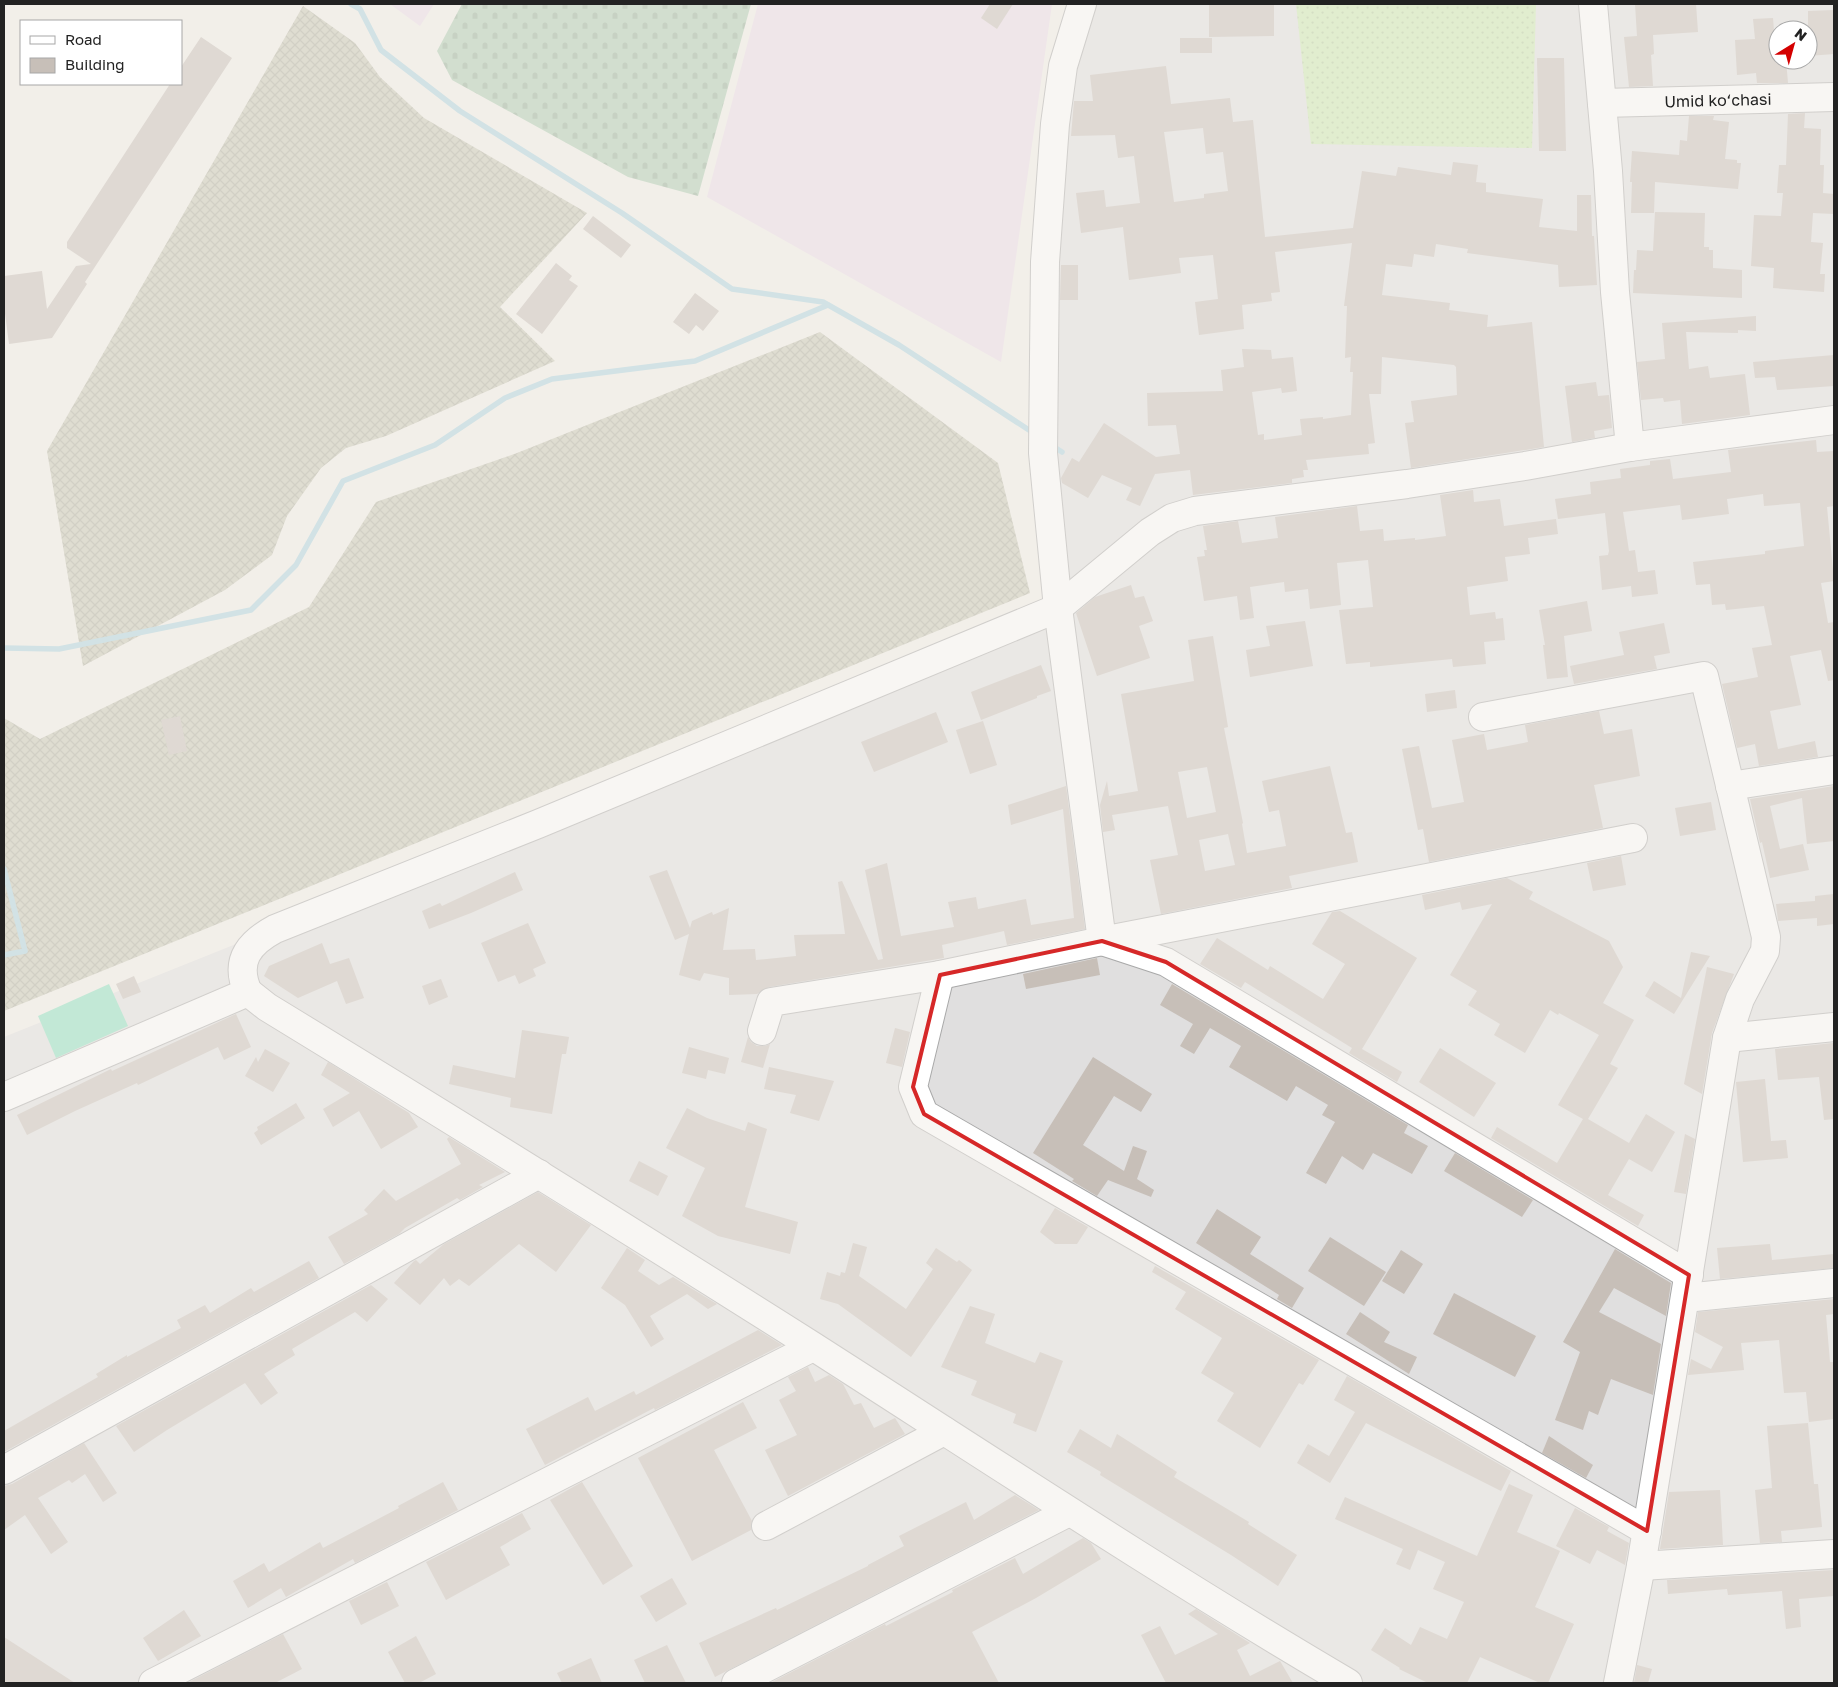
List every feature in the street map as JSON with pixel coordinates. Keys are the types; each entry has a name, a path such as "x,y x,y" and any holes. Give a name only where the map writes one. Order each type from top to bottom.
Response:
{"street":[{"path":"1082,4 1063,66 1055,124 1045,262 1043,442 1058,608 1102,941"},
{"path":"1593,4 1608,171 1615,292 1630,447"},
{"name":"Umid ko‘chasi","path":"1602,102 1834,97"},
{"path":"1337,1681 539,1174 267,1007 248,992 244,983 243,973 246,954 258,939 275,929 538,824 1058,608 1150,532 1172,518 1195,511 1408,484 1630,447 1834,420"},
{"path":"1483,717 1704,676 1766,937 1765,951 1740,999 1727,1038 1642,1566 1618,1683"},
{"path":"1730,786 1834,770"},
{"path":"762,1030 771,1002 940,975 1102,941 1633,838"},
{"path":"1102,941 1166,962 1687,1286 1834,1283"},
{"path":"940,975 913,1087 924,1114 1647,1531"},
{"path":"4,1097 248,992"},
{"path":"1727,1038 1834,1027"},
{"path":"4,1470 539,1174"},
{"path":"153,1683 813,1347"},
{"path":"766,1526 944,1431"},
{"path":"736,1683 1070,1512"},
{"path":"1642,1566 1834,1554"}],"highlighted area":[{"path":"1102,941 1166,962 1689,1275 1647,1531 924,1114 913,1087 940,975"}],"shaded area":[{"path":"390,4 434,4 420,26"},
{"path":"758,4 1052,4 1001,362 707,197"},
{"path":"1095,4 1834,4 1834,1683 4,1683 4,1037 1067,611 1047,465 1068,86"},
{"path":"303,6 355,43 380,77 424,118 587,213 500,307 555,361 386,436 346,448 321,468 287,516 272,555 225,590 83,666 47,451"},
{"path":"820,332 998,463 1030,593 4,1011 4,718 40,739 309,607 376,502 517,453"}],"green space":[{"path":"462,4 751,4 698,196 628,177 452,80 437,51"},
{"path":"1296,4 1536,4 1532,148 1311,144"},
{"path":"109,984 128,1026 56,1058 38,1016"}],"building":[{"path":"990,4 1013,4 997,29 981,18"},
{"path":"1209,4 1274,4 1274,36 1209,37"},
{"path":"1635,4 1696,4 1698,32 1653,35 1654,54 1651,55 1653,86 1629,87 1624,37 1637,36"},
{"path":"1834,10 1834,54 1818,55 1818,20 1808,20 1808,11"},
{"path":"1773,18 1773,20 1768,20 1768,70 1787,70 1788,83 1757,83 1756,73 1737,75 1735,40 1755,39 1753,19"},
{"path":"201,37 232,58 85,282 87,284 52,338 9,344 4,306 4,276 42,271 47,309 76,266 91,264 67,248 67,242 169,85 182,85 182,66"},
{"path":"1180,38 1212,38 1212,53 1180,53"},
{"path":"1537,58 1564,58 1566,151 1539,151"},
{"path":"1166,66 1171,104 1230,98 1233,122 1253,120 1265,237 1353,228 1362,171 1396,176 1398,167 1451,175 1453,162 1478,165 1476,182 1486,183 1486,192 1543,199 1539,227 1577,231 1577,195 1591,195 1592,236 1594,236 1597,285 1559,287 1558,265 1467,253 1468,249 1436,244 1434,257 1414,254 1412,267 1386,264 1382,295 1450,303 1449,310 1488,315 1487,327 1532,322 1544,447 1411,468 1405,423 1414,422 1411,401 1457,395 1456,367 1454,365 1382,357 1381,394 1369,394 1375,443 1368,444 1369,454 1306,460 1308,470 1303,470 1304,477 1292,479 1292,483 1193,495 1190,470 1155,474 1140,506 1126,500 1132,488 1102,475 1088,498 1062,483 1061,478 1072,458 1079,462 1104,423 1156,457 1180,454 1176,425 1148,426 1147,393 1223,391 1221,370 1244,367 1242,349 1271,350 1272,359 1293,357 1297,391 1282,393 1281,388 1252,392 1258,435 1264,434 1264,440 1302,435 1300,419 1323,417 1323,419 1351,415 1353,372 1350,372 1351,357 1345,358 1347,306 1344,306 1352,243 1275,252 1280,292 1271,293 1272,301 1242,305 1244,329 1199,335 1195,302 1218,299 1213,255 1179,258 1181,273 1129,280 1123,227 1081,233 1076,193 1104,190 1106,207 1140,203 1134,156 1118,158 1115,135 1071,136 1074,101 1093,101 1090,75","holes":["1203,128 1206,154 1223,152 1228,191 1204,194 1204,198 1174,202 1164,132"]},
{"path":"1805,113 1804,128 1821,129 1820,165 1824,165 1823,193 1834,194 1834,214 1813,213 1811,242 1823,243 1820,274 1825,274 1824,292 1773,288 1774,268 1751,266 1754,215 1781,216 1783,193 1777,193 1779,165 1786,165 1788,114"},
{"path":"1689,116 1714,116 1713,120 1729,122 1725,159 1737,160 1737,163 1741,163 1738,189 1655,182 1654,213 1631,213 1632,151 1679,155 1680,140 1687,141"},
{"path":"1655,212 1705,213 1704,247 1709,247 1709,250 1713,250 1713,268 1742,270 1742,298 1633,293 1637,250 1653,251"},
{"path":"593,216 631,245 621,258 583,229"},
{"path":"556,263 572,276 569,280 578,286 542,334 516,314"},
{"path":"1061,265 1078,265 1078,300 1060,300"},
{"path":"695,293 719,311 703,331 696,325 689,334 673,322"},
{"path":"1756,316 1756,331 1738,330 1738,333 1686,332 1689,369 1708,366 1710,378 1745,374 1750,415 1682,424 1680,400 1664,402 1663,398 1641,400 1637,362 1665,359 1662,323"},
{"path":"1834,355 1834,386 1777,390 1775,377 1755,378 1753,362"},
{"path":"1596,382 1598,396 1609,395 1612,428 1594,431 1595,438 1572,442 1565,386"},
{"path":"1816,440 1817,452 1834,451 1834,506 1827,507 1834,581 1821,583 1828,623 1834,622 1834,680 1828,681 1821,650 1790,656 1801,705 1770,711 1778,749 1815,741 1818,757 1759,766 1755,744 1737,748 1722,684 1758,677 1752,648 1772,645 1764,606 1726,610 1725,604 1712,605 1710,584 1696,585 1693,562 1765,554 1765,551 1804,546 1800,503 1764,506 1763,494 1727,499 1729,514 1682,520 1680,505 1623,512 1629,551 1635,550 1638,572 1655,570 1658,594 1632,597 1631,586 1602,590 1599,556 1608,555 1609,551 1605,513 1558,519 1555,499 1591,494 1590,482 1621,478 1620,469 1650,465 1650,461 1670,459 1673,479 1731,472 1728,450"},
{"path":"1473,490 1474,502 1500,499 1504,526 1556,519 1558,534 1528,538 1530,554 1505,557 1508,581 1467,587 1470,615 1495,612 1496,619 1503,618 1505,640 1484,642 1486,664 1453,667 1452,659 1370,667 1370,662 1346,664 1339,610 1373,607 1368,560 1337,563 1341,605 1310,609 1308,589 1285,592 1284,582 1250,587 1254,618 1240,620 1237,596 1204,601 1197,557 1205,556 1204,550 1207,550 1203,526 1238,521 1242,543 1278,538 1275,517 1357,506 1360,531 1383,529 1384,541 1446,536 1440,495"},
{"path":"1131,585 1135,598 1144,596 1153,621 1139,626 1150,658 1097,676 1076,613 1095,597"},
{"path":"1587,601 1592,631 1564,636 1568,677 1547,679 1543,645 1545,645 1539,610"},
{"path":"1305,621 1313,666 1250,677 1246,650 1270,646 1266,626"},
{"path":"1664,623 1670,653 1654,656 1657,669 1574,684 1570,666 1624,655 1619,632"},
{"path":"1213,636 1228,727 1224,728 1247,853 1286,846 1279,810 1269,812 1262,781 1330,766 1346,833 1352,832 1358,862 1289,876 1292,888 1161,914 1150,860 1178,855 1168,806 1112,815 1115,830 1103,832 1100,805 1107,781 1109,796 1138,791 1121,694 1194,681 1188,640","holes":["1207,767 1216,812 1187,818 1178,772","1228,834 1235,865 1205,871 1199,840"]},
{"path":"1041,665 1051,691 981,720 971,692"},
{"path":"1455,690 1457,708 1427,712 1425,694"},
{"path":"1599,711 1604,734 1632,729 1640,776 1594,785 1603,828 1429,862 1423,829 1418,830 1402,749 1419,746 1432,808 1464,802 1452,740 1484,734 1487,750 1528,742 1525,725"},
{"path":"936,712 948,742 874,772 861,742"},
{"path":"180,716 187,751 169,755 161,720"},
{"path":"983,721 997,765 970,774 956,730"},
{"path":"1066,786 1085,929 1007,945 1004,931 942,945 944,958 769,987 757,994 729,995 729,978 704,973 700,981 679,975 689,934 675,940 649,876 667,870 690,928 692,921 712,912 713,915 729,908 723,950 755,949 756,960 796,956 794,935 845,934 838,882 842,881 878,960 883,959 865,870 887,863 901,936 954,927 948,902 976,897 978,909 1026,899 1031,925 1074,918 1063,809 1011,825 1008,805"},
{"path":"1834,786 1834,841 1807,844 1802,798 1770,806 1780,849 1803,844 1809,870 1770,878 1750,799"},
{"path":"1711,802 1716,830 1680,836 1675,808"},
{"path":"1621,856 1626,885 1593,891 1587,863"},
{"path":"515,872 523,890 429,929 422,911 440,903 442,906"},
{"path":"1507,878 1533,892 1529,899 1609,941 1623,967 1603,1003 1634,1020 1610,1064 1618,1068 1588,1119 1629,1143 1646,1114 1675,1132 1652,1172 1629,1159 1608,1195 1644,1215 1638,1226 1491,1138 1497,1127 1557,1163 1583,1119 1558,1105 1599,1035 1550,1010 1525,1053 1494,1035 1500,1024 1468,1005 1477,991 1450,975 1492,904 1462,910 1460,902 1425,910 1422,895"},
{"path":"1834,894 1834,924 1817,926 1817,918 1778,921 1776,904 1815,901 1815,896"},
{"path":"1340,911 1417,958 1362,1049 1402,1072 1397,1082 1349,1053 1352,1048 1245,982 1241,988 1200,964 1217,938 1268,970 1270,966 1323,999 1345,964 1312,944 1332,912"},
{"path":"528,923 546,963 533,969 536,976 519,984 515,975 498,982 481,943"},
{"path":"322,943 330,964 349,958 364,998 346,1004 337,981 298,998 264,976 269,966"},
{"path":"1691,952 1710,956 1674,1014 1645,996 1654,981 1681,998"},
{"path":"1097,958 1100,975 1026,989 1023,974"},
{"path":"1707,967 1734,974 1712,1033 1702,1094 1684,1084"},
{"path":"134,976 141,992 123,999 116,984"},
{"path":"441,979 448,997 429,1005 422,986"},
{"path":"1172,984 1408,1125 1404,1133 1428,1146 1412,1174 1373,1153 1363,1170 1342,1156 1326,1184 1306,1173 1335,1122 1322,1115 1328,1105 1296,1086 1287,1101 1229,1067 1241,1046 1210,1028 1194,1054 1180,1046 1193,1024 1160,1005"},
{"path":"236,1014 251,1047 224,1060 218,1047 138,1085 137,1083 75,1111 27,1135 17,1115 111,1069 112,1071"},
{"path":"895,1028 910,1032 902,1067 886,1063"},
{"path":"522,1030 569,1037 566,1054 562,1054 552,1114 510,1107 511,1098 449,1084 453,1065 515,1078"},
{"path":"748,1037 757,1046 770,1044 763,1068 741,1062"},
{"path":"1833,1043 1834,1119 1824,1120 1819,1077 1778,1080 1775,1049"},
{"path":"689,1047 729,1058 725,1074 708,1070 706,1079 682,1073"},
{"path":"1440,1048 1496,1083 1474,1117 1419,1082"},
{"path":"265,1049 290,1063 273,1092 245,1076 256,1057 258,1062"},
{"path":"1093,1057 1152,1094 1141,1112 1114,1096 1083,1145 1124,1171 1133,1146 1147,1151 1137,1179 1154,1190 1151,1197 1108,1180 1097,1196 1033,1153"},
{"path":"328,1062 409,1113 418,1127 381,1149 359,1111 333,1127 323,1109 350,1093 321,1075"},
{"path":"769,1067 834,1081 819,1121 790,1113 796,1095 764,1089"},
{"path":"1765,1079 1771,1141 1786,1140 1788,1158 1743,1162 1736,1082"},
{"path":"296,1103 305,1118 261,1145 254,1133 258,1130 257,1127"},
{"path":"687,1108 707,1118 745,1131 748,1122 767,1129 745,1207 798,1222 790,1254 718,1236 682,1216 705,1168 666,1148"},
{"path":"1685,1134 1695,1139 1686,1194 1674,1192"},
{"path":"449,1137 505,1172 479,1185 483,1187 460,1200 457,1198 405,1228 399,1234 344,1264 328,1237 368,1214 364,1210 384,1189 396,1201 461,1164 447,1139"},
{"path":"1455,1153 1533,1200 1522,1217 1444,1171"},
{"path":"639,1161 668,1176 658,1196 629,1181"},
{"path":"538,1192 591,1225 556,1272 519,1244 469,1286 459,1279 450,1286 444,1278 420,1305 394,1283 414,1261 416,1260 420,1264 444,1244"},
{"path":"1055,1208 1088,1227 1077,1244 1055,1244 1040,1232"},
{"path":"1217,1209 1261,1237 1250,1254 1304,1288 1292,1308 1277,1299 1279,1295 1196,1243"},
{"path":"1330,1237 1386,1272 1364,1306 1308,1271"},
{"path":"853,1243 867,1247 859,1276 906,1309 933,1269 926,1263 936,1248 957,1262 959,1260 972,1270 911,1357 838,1304 820,1299 827,1272 840,1276 841,1272 845,1273"},
{"path":"1770,1244 1772,1260 1834,1254 1834,1268 1720,1279 1717,1248"},
{"path":"627,1248 645,1260 638,1271 659,1285 673,1277 717,1304 708,1309 687,1294 650,1316 664,1339 651,1347 625,1305 601,1288"},
{"path":"1615,1249 1671,1283 1666,1316 1614,1288 1599,1312 1661,1344 1653,1395 1611,1379 1598,1415 1589,1411 1583,1430 1555,1420 1580,1352 1563,1342"},
{"path":"1401,1250 1423,1264 1404,1294 1382,1281"},
{"path":"309,1261 319,1278 4,1452 4,1431 98,1377 96,1374 127,1355 127,1357 181,1328 177,1320 205,1305 210,1313 251,1288 254,1292"},
{"path":"1155,1266 1319,1360 1303,1385 1299,1383 1260,1448 1217,1421 1234,1393 1201,1373 1222,1338 1175,1309 1186,1292 1152,1272"},
{"path":"371,1285 388,1299 367,1322 355,1312 292,1349 295,1355 264,1374 278,1393 261,1405 245,1383 134,1452 116,1426"},
{"path":"1454,1293 1536,1336 1515,1377 1433,1334"},
{"path":"1834,1299 1834,1314 1826,1315 1830,1362 1834,1362 1834,1419 1809,1422 1806,1392 1784,1393 1779,1340 1741,1343 1744,1370 1688,1375 1691,1359 1711,1369 1723,1347 1695,1332 1698,1312"},
{"path":"970,1306 995,1314 985,1343 1035,1363 1040,1352 1063,1361 1036,1432 1013,1423 1016,1414 971,1395 977,1381 941,1367"},
{"path":"1360,1312 1390,1332 1384,1342 1417,1357 1409,1374 1346,1334"},
{"path":"758,1330 782,1345 655,1410 654,1408 545,1465 526,1429 588,1397 595,1411 634,1391 636,1395"},
{"path":"808,1367 815,1382 829,1375 843,1384 854,1405 861,1403 874,1428 895,1418 905,1434 788,1496 765,1450 797,1435 779,1400 796,1391 788,1377"},
{"path":"1347,1376 1511,1471 1501,1491 1366,1423 1330,1483 1297,1463 1308,1444 1329,1456 1355,1412 1334,1400"},
{"path":"743,1402 757,1428 714,1450 752,1521 751,1530 692,1561 638,1458"},
{"path":"1808,1423 1814,1484 1818,1484 1822,1527 1781,1531 1782,1542 1760,1543 1755,1490 1772,1488 1767,1426"},
{"path":"1080,1429 1111,1448 1117,1434 1177,1472 1174,1477 1249,1522 1248,1524 1297,1555 1278,1586 1100,1475 1101,1472 1067,1452"},
{"path":"1549,1436 1593,1465 1586,1478 1542,1453"},
{"path":"84,1443 117,1493 103,1502 85,1474 72,1483 69,1480 38,1498 68,1542 51,1554 25,1515 4,1530 4,1486 12,1484"},
{"path":"443,1482 458,1510 355,1563 353,1559 286,1597 281,1588 248,1608 233,1581 264,1563 269,1572 320,1542 323,1548 399,1508 398,1506"},
{"path":"582,1482 633,1566 603,1585 550,1500"},
{"path":"1509,1484 1533,1495 1517,1532 1560,1551 1535,1607 1574,1624 1548,1683 1540,1683 1480,1657 1467,1683 1428,1683 1399,1669 1371,1650 1385,1628 1411,1645 1420,1627 1447,1639 1464,1602 1433,1589 1445,1562 1418,1550 1410,1570 1396,1564 1403,1549 1335,1519 1345,1497 1477,1556"},
{"path":"1720,1490 1723,1545 1660,1549 1669,1492"},
{"path":"1015,1495 1039,1510 715,1677 699,1643 776,1608 777,1610 868,1566 904,1546 899,1536 966,1502 974,1520"},
{"path":"1575,1508 1609,1527 1607,1531 1629,1543 1625,1565 1597,1550 1590,1564 1556,1546"},
{"path":"522,1513 531,1529 500,1547 510,1565 446,1600 426,1562"},
{"path":"1083,1538 1091,1543 1101,1559 1036,1598 972,1632 999,1683 770,1683 885,1624 886,1626 953,1592 952,1590 1015,1558 1023,1574"},
{"path":"1834,1570 1834,1596 1799,1599 1801,1627 1786,1629 1782,1591 1728,1595 1727,1589 1668,1594 1667,1580"},
{"path":"672,1578 687,1604 656,1622 640,1596"},
{"path":"387,1582 399,1606 361,1625 349,1601"},
{"path":"1196,1609 1250,1643 1237,1650 1250,1676 1280,1661 1293,1683 1166,1683 1141,1635 1160,1626 1175,1655 1218,1634 1188,1614"},
{"path":"184,1610 201,1636 158,1661 143,1638"},
{"path":"283,1634 302,1669 275,1683 187,1683"},
{"path":"416,1636 436,1674 419,1683 405,1683 388,1652"},
{"path":"4,1637 75,1683 4,1683"},
{"path":"667,1645 686,1683 645,1683 634,1660"},
{"path":"591,1658 602,1683 562,1683 557,1673"},
{"path":"1637,1665 1652,1669 1648,1683 1634,1683"}],"waterway":[{"path":"351,4 360,9 381,50 460,111 622,213 732,289 823,302 899,345 1035,434"},
{"path":"4,648 59,649 251,610 296,565 343,481 435,445 505,398 552,379 695,361 828,305"},
{"path":"1051,445 1062,452"},
{"path":"4,869 25,951 4,955"}]}
